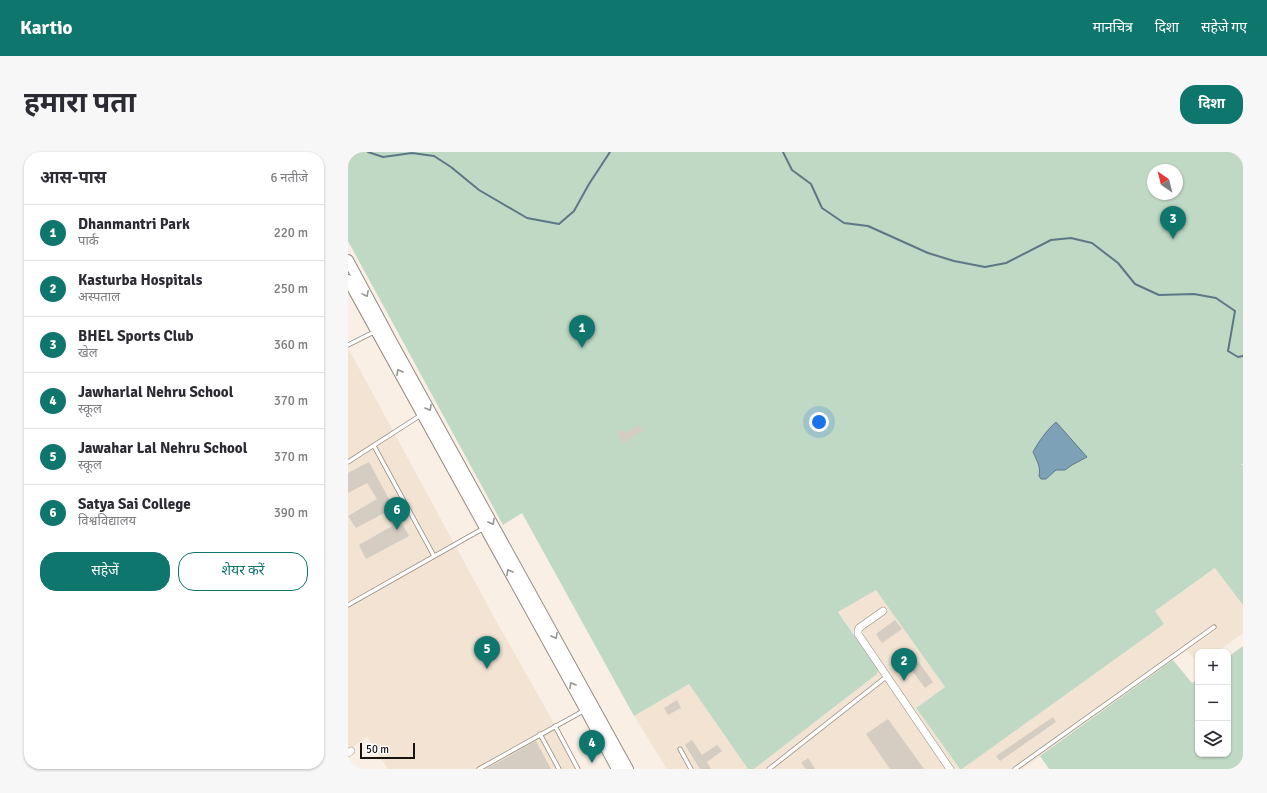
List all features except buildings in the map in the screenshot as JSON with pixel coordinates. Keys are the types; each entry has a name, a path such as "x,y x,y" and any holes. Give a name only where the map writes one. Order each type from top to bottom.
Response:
{"main road":[{"path":"348,261 422,415 448,453 485,528 503,551 617,769"},
{"path":"348,280 380,329 503,551 628,769"}],"street":[{"path":"882,611 859,628 858,634 950,769"}],"lane":[{"path":"348,345 380,329"},
{"path":"348,462 422,415"},
{"path":"374,446 434,556"},
{"path":"348,605 485,528"},
{"path":"1015,769 1214,627"},
{"path":"770,769 886,676"},
{"path":"479,769 585,709"},
{"path":"555,726 578,769"},
{"path":"540,734 559,769"},
{"path":"680,749 691,769"}],"shaded area":[{"path":"348,348 578,769 388,769 367,737 348,750"},
{"path":"1216,568 1243,605 1243,633 1221,649 1195,649 1195,660 1187,650 1022,769 962,769 1163,624 1155,611"},
{"path":"876,590 945,687 916,708 960,769 754,769 877,674 878,670 838,611"},
{"path":"689,684 748,769 667,769 634,716"}],"green space":[{"path":"348,152 1243,152 1243,464 1240,464 1243,465 1243,605 1215,568 1155,611 1164,624 962,769 960,769 916,708 945,687 876,590 838,612 878,670 877,674 754,769 748,769 689,684 634,716 522,513 503,525 348,241"},
{"path":"1243,646 1243,767 1239,769 1049,769 1040,756 1173,660 1192,683 1195,681 1195,757 1231,757 1231,655"}],"water":[{"path":"1056,422 1087,457 1065,470 1056,470 1046,479 1041,479 1039,476 1038,464 1033,452 1043,436"}],"waterway":[{"path":"368,152 383,157 412,153 434,156 451,167 479,190 527,218 559,224 574,211 589,184 610,152"},
{"path":"783,152 792,170 811,184 822,208 844,223 868,226 928,253 954,261 985,267 1006,263 1051,240 1071,238 1092,243 1118,263 1135,284 1159,295 1194,294 1216,298 1235,311 1228,351 1238,357 1243,356"}],"place":[{"name":"BHEL Sports Club","path":"1173,239"},
{"name":"Dhanmantri Park","path":"582,348"},
{"name":"Satya Sai College","path":"397,530"},
{"name":"Jawahar Lal Nehru School","path":"487,669"},
{"name":"Kasturba Hospitals","path":"904,681"},
{"name":"Jawharlal Nehru School","path":"592,763"}]}
